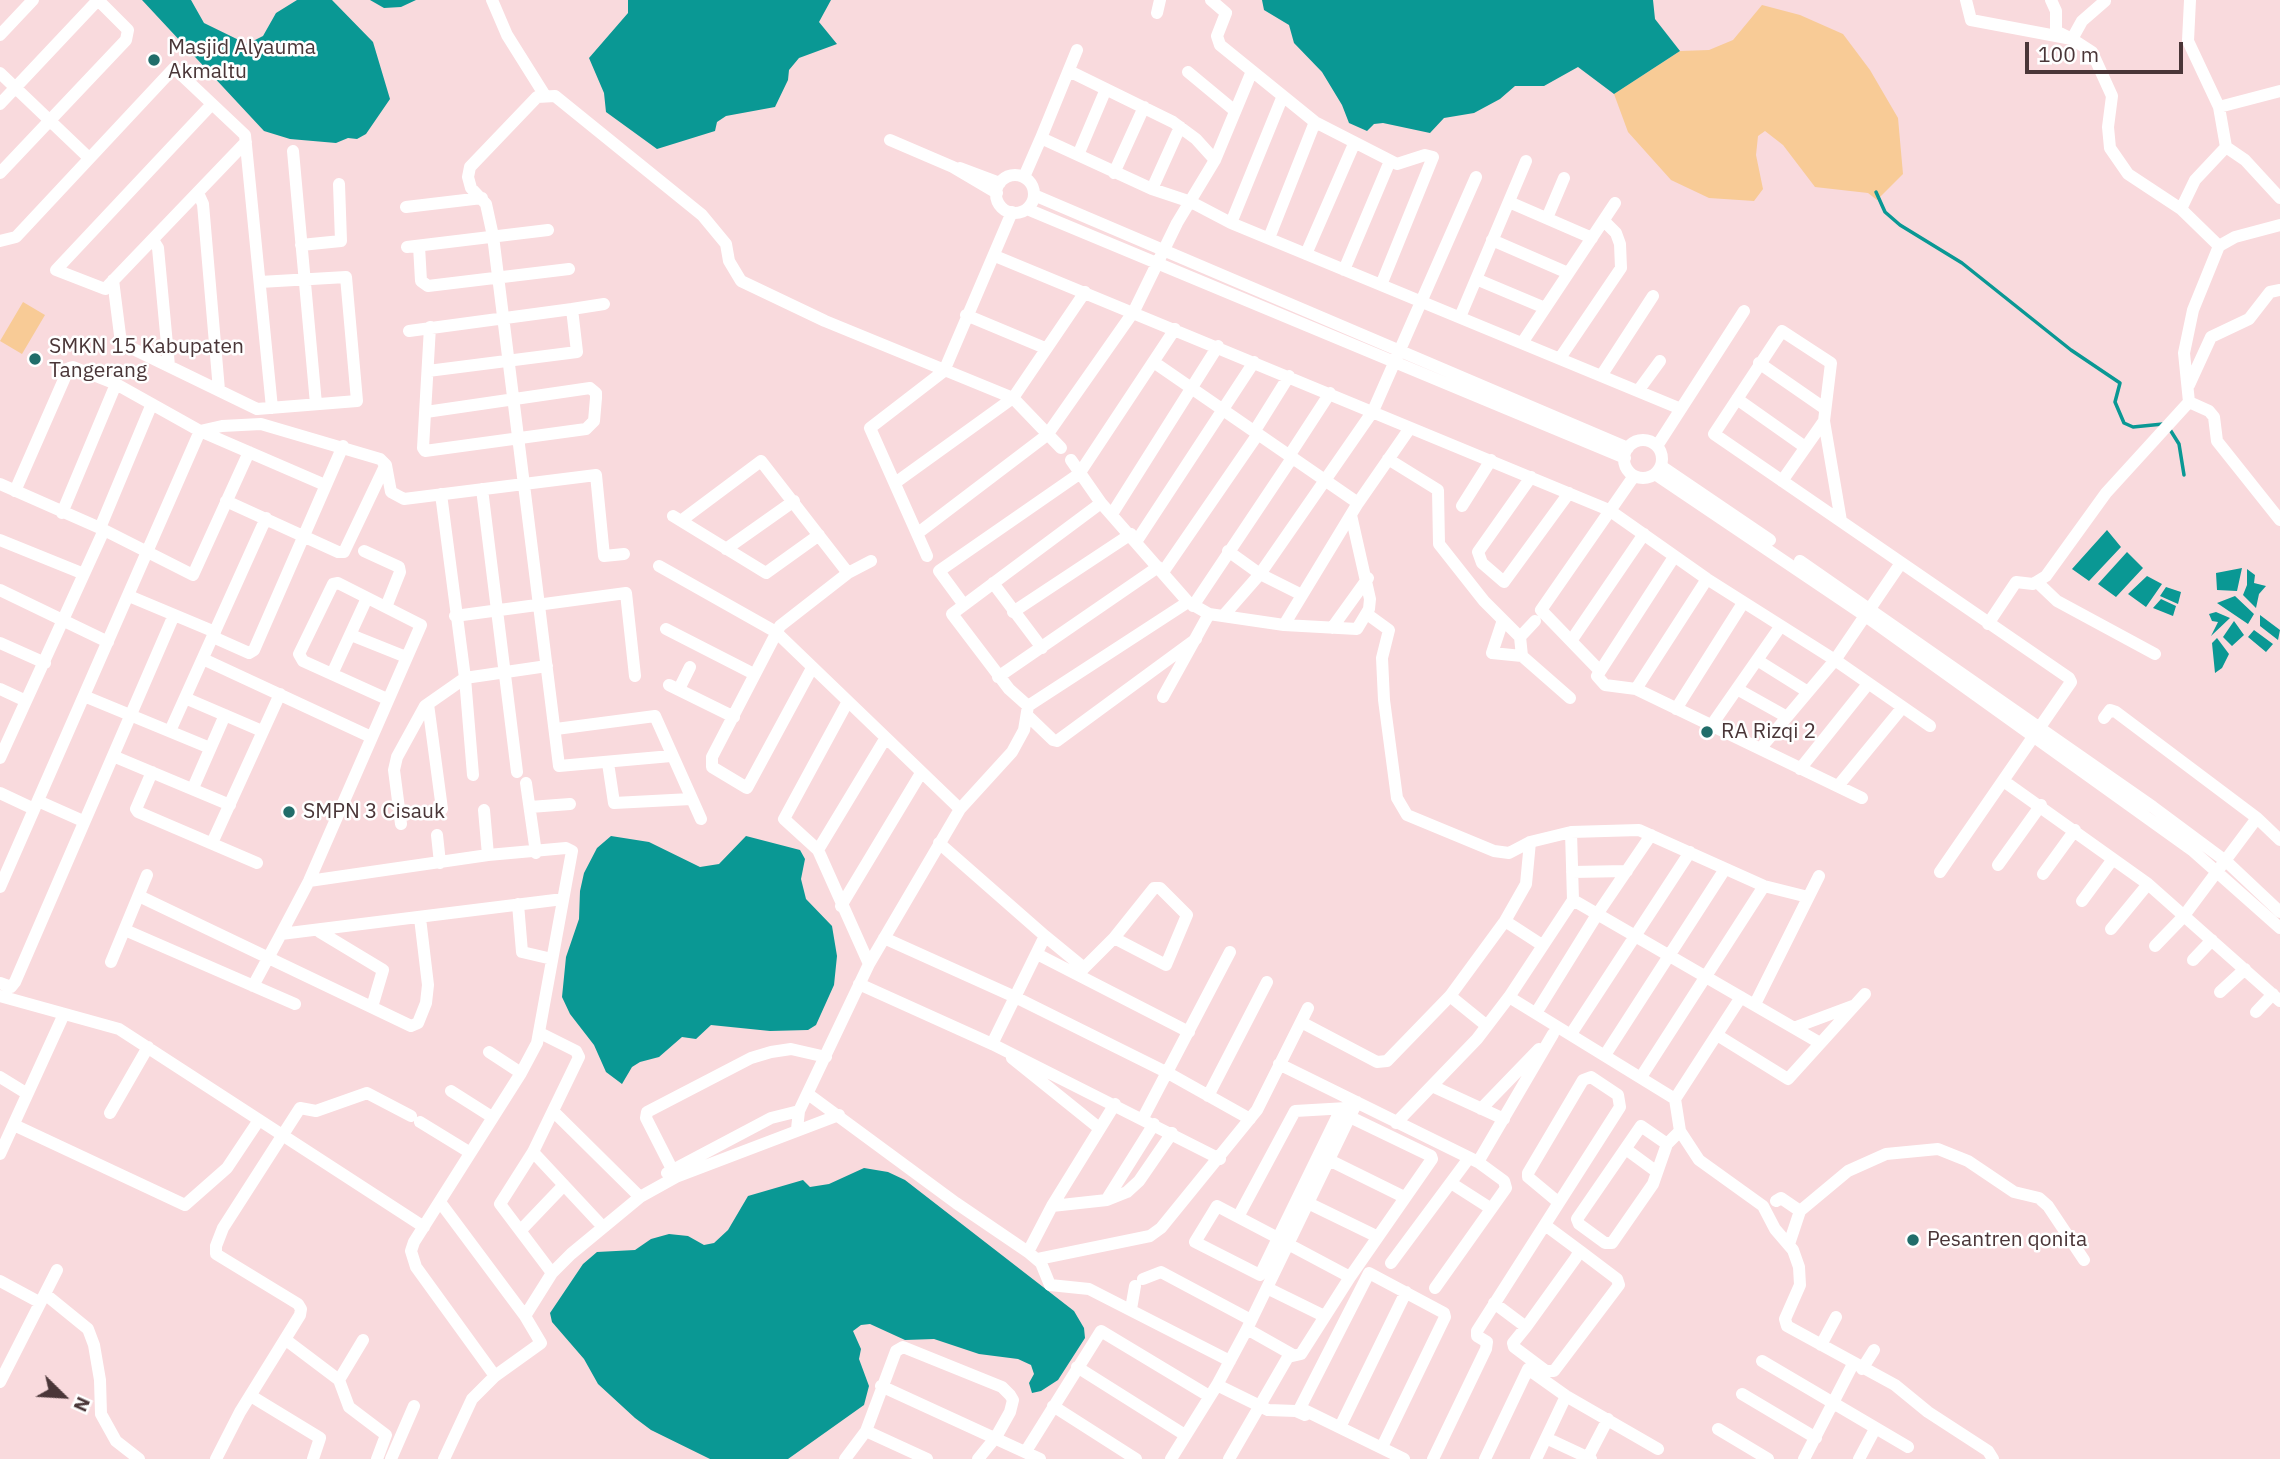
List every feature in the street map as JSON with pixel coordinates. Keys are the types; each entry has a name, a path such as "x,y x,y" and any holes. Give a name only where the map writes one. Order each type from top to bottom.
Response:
{"street":[{"path":"0,34 33,0"},
{"path":"0,104 98,0 128,30 129,34 0,173"},
{"path":"492,0 507,34 544,94"},
{"path":"1157,13 1160,0"},
{"path":"1211,0 1226,13 1217,40 1282,98 1315,122 1390,162 1401,164 1425,155 1434,159 1381,285"},
{"path":"1966,0 1970,20 2072,39"},
{"path":"2051,0 2056,11 2056,31 2092,52 2112,96 2108,127 2110,148 2115,158 2136,180 2181,209 2219,246"},
{"path":"2190,0 2188,41 2219,107 2226,146 2245,160 2280,198"},
{"path":"2072,39 2082,21 2105,1"},
{"path":"1024,177 1077,50"},
{"path":"0,241 16,237 174,68 245,135 272,408"},
{"path":"1069,71 1180,127 1215,160"},
{"path":"918,533 1047,435 1134,311 1159,266 1177,223 1215,160 1252,71"},
{"path":"1188,72 1234,111"},
{"path":"0,73 89,158"},
{"path":"1078,155 1106,89"},
{"path":"2219,107 2280,91"},
{"path":"671,756 559,766 493,236 486,204 468,182 470,167 537,97 544,94 555,96 702,215 726,244 729,261 741,281 813,316 1013,398 1061,449"},
{"path":"1231,223 1282,98"},
{"path":"212,104 56,270 105,289 246,142"},
{"path":"1114,173 1144,107"},
{"path":"1269,238 1315,122"},
{"path":"1152,189 1180,127"},
{"path":"1041,138 1114,173 1191,202 1231,223 1681,409"},
{"path":"890,140 999,188"},
{"path":"1306,254 1354,144"},
{"path":"2181,209 2195,180 2226,146"},
{"path":"293,151 317,404"},
{"path":"1460,317 1526,161"},
{"path":"1344,270 1390,162"},
{"path":"1027,209 1034,195 1032,185 1024,177 1009,176 999,188 999,203 1012,212 1027,209 1159,266 1398,357"},
{"path":"1224,615 1260,574 1373,411 1476,177"},
{"path":"1547,218 1564,178"},
{"path":"301,245 341,241 339,184"},
{"path":"198,193 203,204 219,390"},
{"path":"1034,195 1398,357 1626,453"},
{"path":"406,207 482,198"},
{"path":"1509,202 1592,238"},
{"path":"1522,343 1615,203"},
{"path":"927,556 870,428 944,371 1012,212"},
{"path":"1560,358 1621,268 1620,244 1616,233 1604,220"},
{"path":"1988,624 2016,582 2037,582 2046,576 2118,479 2189,402 2184,353 2193,310 2219,246 2235,237 2280,225"},
{"path":"548,230 413,247 424,285 569,269"},
{"path":"153,240 158,248 169,366"},
{"path":"1492,240 1568,274"},
{"path":"995,256 1134,311 1609,510 1674,557 1835,660 1930,726"},
{"path":"113,280 121,343 257,409 357,401 346,277 260,282"},
{"path":"1476,279 1545,308"},
{"path":"2189,385 2211,337 2249,319 2270,292 2280,290"},
{"path":"895,483 1013,398 1085,292"},
{"path":"1601,376 1653,296"},
{"path":"409,331 604,304"},
{"path":"428,371 577,352 572,309"},
{"path":"1657,446 1744,311"},
{"path":"966,316 1045,348"},
{"path":"426,412 590,388 596,393 590,427 519,440 425,451 423,448 430,327"},
{"path":"964,605 939,571 1079,474 1175,329"},
{"path":"1840,521 1824,415 1829,362 1782,331 1714,435 2071,682 2005,782 1940,872"},
{"path":"1112,514 1218,346"},
{"path":"1638,391 1660,360"},
{"path":"1013,612 1133,538 1254,362"},
{"path":"1155,363 1358,503"},
{"path":"1759,363 1824,415"},
{"path":"15,491 69,368 116,384 200,432 326,485"},
{"path":"998,677 1160,569 1256,433 1289,376"},
{"path":"62,513 116,384"},
{"path":"797,1129 799,1111 869,964 960,809 1012,752 1028,711 1191,604 1330,393"},
{"path":"1737,399 1805,447"},
{"path":"2189,402 2210,411 2214,417 2217,441 2280,520"},
{"path":"0,758 4,739 46,663 65,619 151,406"},
{"path":"1782,481 1824,415"},
{"path":"200,432 222,426 261,424 343,446 380,459 386,465 394,496 404,499 596,475 604,556 624,554"},
{"path":"1284,625 1300,594 1358,503 1410,428"},
{"path":"0,887 200,432"},
{"path":"1642,440 1657,446 1662,455 1658,470 1645,478 1634,476 1627,468 1626,453 1642,440"},
{"path":"129,596 214,634 249,653 254,650 343,446"},
{"path":"0,484 102,529 193,575 249,452"},
{"path":"1388,459 1438,490 1439,544 1503,620 1520,636 1522,656"},
{"path":"1071,460 1101,503 1191,604 1209,614 1284,625 1357,629 1370,604 1367,578 1351,515"},
{"path":"1462,506 1491,460"},
{"path":"819,535 766,573 677,518 761,461 794,502 848,573"},
{"path":"226,501 338,552 344,552 386,465"},
{"path":"1658,470 1870,613 2222,866 2280,912"},
{"path":"1599,670 1541,610 1634,476"},
{"path":"1531,478 1478,552 1482,563 1504,582 1569,493"},
{"path":"482,489 517,772"},
{"path":"441,494 465,678 473,775"},
{"path":"726,549 794,502"},
{"path":"1101,503 952,615 998,677 1053,740 1058,741 1196,639"},
{"path":"170,731 266,518"},
{"path":"1571,641 1644,534"},
{"path":"0,540 84,574"},
{"path":"364,551 398,567 400,572 386,607"},
{"path":"1228,551 1260,574 1300,594"},
{"path":"1674,557 1599,670 1597,679 1602,684 1636,689 1862,798"},
{"path":"811,668 747,788 712,767 710,762 776,632 787,620 848,573 871,561"},
{"path":"1760,748 1835,660 1870,613 1901,563"},
{"path":"659,566 776,632 960,809"},
{"path":"1332,628 1367,578"},
{"path":"1636,689 1707,579"},
{"path":"2037,582 2057,601 2155,654"},
{"path":"253,986 309,881 406,656 420,621 338,583 333,584 299,654 303,661 387,699"},
{"path":"993,583 1042,648"},
{"path":"0,590 108,642"},
{"path":"455,616 626,593 635,677"},
{"path":"332,674 367,598"},
{"path":"1676,709 1743,603"},
{"path":"1163,697 1209,614"},
{"path":"1367,614 1389,630 1382,658 1383,690 1389,752 1400,808 1407,816 1494,851 1508,853 1530,842 1571,832 1639,830 1764,886 1808,897"},
{"path":"0,983 10,986 15,982 174,615"},
{"path":"1503,620 1492,653 1522,656 1570,698"},
{"path":"1520,636 1535,621"},
{"path":"1711,726 1780,627"},
{"path":"666,629 754,674"},
{"path":"351,635 406,656"},
{"path":"0,642 46,663"},
{"path":"203,659 370,737"},
{"path":"1757,660 1808,692"},
{"path":"401,824 395,765 428,704 452,684 465,678 547,666"},
{"path":"690,667 674,687 734,717"},
{"path":"1801,769 1868,684"},
{"path":"1737,689 1787,717"},
{"path":"0,690 26,701"},
{"path":"212,843 280,694"},
{"path":"84,696 210,748"},
{"path":"185,698 262,732"},
{"path":"847,703 784,820 818,850 869,964"},
{"path":"428,704 442,809"},
{"path":"1838,786 1902,708"},
{"path":"2104,718 2110,710 2116,712 2257,818 2280,841"},
{"path":"192,788 225,715"},
{"path":"556,729 650,715 657,720 701,819"},
{"path":"818,850 885,738"},
{"path":"113,756 229,805"},
{"path":"608,763 614,803 691,799"},
{"path":"152,772 136,809 138,813 257,863"},
{"path":"841,906 921,773"},
{"path":"2005,782 2148,884 2276,998 2256,1012"},
{"path":"526,783 536,853"},
{"path":"0,793 83,821"},
{"path":"530,807 570,804"},
{"path":"1998,865 2040,805"},
{"path":"484,810 488,855"},
{"path":"2155,946 2183,916 2257,818"},
{"path":"2043,874 2075,831"},
{"path":"1396,1123 1487,1026 1573,900 1571,832"},
{"path":"438,835 440,863"},
{"path":"1536,1013 1598,913 1651,835"},
{"path":"1301,1022 1384,1063 1450,996 1505,920 1526,884 1530,842"},
{"path":"939,843 1081,971"},
{"path":"309,881 488,855 536,853 566,848 572,851 540,1033 522,1073 469,1152 414,1242 411,1258 495,1376"},
{"path":"1571,1034 1690,852"},
{"path":"2082,901 2113,859"},
{"path":"2222,866 2280,928"},
{"path":"1605,1055 1725,869"},
{"path":"1572,872 1627,871"},
{"path":"111,962 147,875"},
{"path":"1755,1004 1819,876"},
{"path":"2111,929 2148,884"},
{"path":"1641,1077 1704,975 1764,886"},
{"path":"1081,971 1114,938 1157,887 1187,915 1166,965 1114,938"},
{"path":"139,896 411,1026 418,1023 426,1003 428,985 419,918"},
{"path":"281,934 320,932 563,898"},
{"path":"1573,900 1669,953 1820,1043"},
{"path":"518,904 522,952 552,960"},
{"path":"1505,920 1542,944"},
{"path":"125,930 295,1004"},
{"path":"320,932 383,970 372,1007"},
{"path":"992,1044 1045,936"},
{"path":"884,938 1015,997 1168,1073 1250,1119"},
{"path":"2193,960 2212,940"},
{"path":"1107,1200 1149,1121 1168,1073 1230,952"},
{"path":"1037,954 1081,971 1189,1032"},
{"path":"2220,992 2245,969"},
{"path":"1208,1096 1267,982"},
{"path":"859,984 992,1044 1220,1159"},
{"path":"0,996 119,1029 424,1227"},
{"path":"1450,996 1487,1026"},
{"path":"1509,997 1536,1013 1556,1030 1571,1034 1675,1099"},
{"path":"1741,997 1675,1099 1680,1131 1699,1160 1763,1206 1775,1229 1789,1244 1800,1267 1800,1285 1785,1324 1858,1367 1895,1385 1928,1412 1987,1451 1993,1459"},
{"path":"1717,1035 1788,1079 1861,999 1796,1027"},
{"path":"1033,1255 1150,1236 1161,1228 1250,1119 1308,1008"},
{"path":"0,1154 64,1014"},
{"path":"1480,1109 1556,1030"},
{"path":"1391,1263 1451,1183 1474,1160 1504,1119 1556,1030"},
{"path":"540,1033 579,1054 533,1152 500,1204 552,1273"},
{"path":"110,1114 148,1046"},
{"path":"674,1173 646,1118 646,1112 751,1058 791,1049 825,1057"},
{"path":"489,1052 522,1073"},
{"path":"1012,1054 1015,1062 1099,1128"},
{"path":"1229,1459 1288,1357 1301,1354 1432,1156 1279,1065"},
{"path":"0,1077 26,1093"},
{"path":"1433,1459 1486,1349 1487,1342 1477,1336 1477,1331 1621,1102 1618,1095 1591,1077 1583,1080 1528,1173 1528,1177 1558,1202"},
{"path":"1432,1086 1504,1119"},
{"path":"451,1091 492,1117"},
{"path":"216,1459 250,1396 300,1315 298,1304 222,1259 216,1254 216,1246 223,1228 300,1108 316,1111 363,1093 416,1119 469,1152"},
{"path":"808,1094 956,1203 1033,1255 1053,1287 1083,1287 1230,1361"},
{"path":"1033,1255 1052,1206 1115,1104"},
{"path":"1350,1277 1283,1241 1238,1217 1214,1207 1196,1239 1197,1244 1261,1275 1283,1241 1308,1203 1351,1109"},
{"path":"1171,1459 1249,1325 1267,1288 1283,1241 1351,1109"},
{"path":"1238,1217 1295,1111 1351,1109 1396,1123 1474,1160 1506,1184 1506,1188 1435,1288"},
{"path":"554,1111 645,1194"},
{"path":"525,1317 552,1273 645,1194 674,1173 771,1118 799,1111"},
{"path":"674,1173 839,1115"},
{"path":"14,1125 185,1205 227,1168 259,1120"},
{"path":"1667,1144 1641,1126 1577,1219 1579,1224 1605,1243 1612,1243 1653,1185 1667,1144 1680,1131"},
{"path":"1052,1206 1107,1200 1127,1192 1139,1181 1172,1133"},
{"path":"1789,1244 1800,1211 1847,1171 1872,1159 1900,1151 1938,1149 1968,1161 2014,1192 2039,1198 2048,1206 2063,1233 2084,1260"},
{"path":"1627,1150 1657,1172"},
{"path":"533,1152 603,1227"},
{"path":"1329,1160 1404,1197"},
{"path":"1451,1183 1490,1208"},
{"path":"521,1230 564,1185"},
{"path":"1776,1200 1782,1198 1800,1211"},
{"path":"440,1202 525,1317 541,1343 495,1376 472,1399 444,1459"},
{"path":"1308,1203 1378,1237"},
{"path":"1545,1225 1580,1251 1617,1279 1619,1285 1555,1371 1546,1371 1514,1347 1513,1343 1580,1251"},
{"path":"0,1382 8,1371 57,1270"},
{"path":"1131,1309 1139,1283 1161,1272 1293,1355"},
{"path":"1382,1447 1445,1317 1444,1313 1406,1292 1367,1275 1300,1405 1302,1410 1404,1459"},
{"path":"0,1282 42,1298 88,1329 94,1345 100,1380 101,1415 116,1441 139,1459"},
{"path":"1267,1288 1324,1316"},
{"path":"1340,1427 1406,1292"},
{"path":"1494,1303 1526,1327"},
{"path":"1821,1345 1836,1317"},
{"path":"1026,1451 1098,1334 1104,1331 1213,1391 1259,1407 1296,1411 1394,1459"},
{"path":"286,1340 339,1380 349,1407 386,1435 377,1459"},
{"path":"339,1380 363,1340"},
{"path":"845,1459 866,1431 898,1347 1002,1387 1013,1399 996,1437 978,1459"},
{"path":"1804,1459 1834,1404 1858,1367 1874,1350"},
{"path":"1762,1361 1908,1447"},
{"path":"1077,1367 1185,1435"},
{"path":"1485,1459 1528,1368 1566,1396 1658,1449"},
{"path":"881,1386 1040,1459"},
{"path":"1742,1394 1816,1438"},
{"path":"250,1396 320,1438 313,1459"},
{"path":"1536,1459 1566,1396"},
{"path":"391,1459 414,1406"},
{"path":"1053,1406 1136,1459"},
{"path":"1546,1438 1589,1459 1608,1419"},
{"path":"1718,1429 1768,1459"},
{"path":"1859,1459 1875,1429"},
{"path":"866,1431 927,1459"}],"shaded area":[{"path":"1762,5 1800,15 1843,34 1870,70 1898,118 1903,174 1877,200 1868,193 1815,187 1783,145 1765,131 1758,136 1756,155 1763,189 1754,201 1709,198 1671,180 1628,132 1614,94 1680,51 1709,50 1733,40"},
{"path":"23,302 45,315 22,354 0,341"}],"water":[{"path":"142,0 191,0 204,23 247,44 263,36 276,13 297,0 332,0 373,42 390,99 366,134 357,139 348,138 336,143 290,139 264,131"},
{"path":"370,0 416,0 401,7 384,8"},
{"path":"628,0 831,0 819,22 837,44 799,58 789,70 788,80 775,107 726,116 717,122 715,131 657,149 606,112 604,93 589,58 628,13"},
{"path":"1262,0 1653,0 1655,19 1680,51 1614,94 1578,67 1544,86 1515,86 1500,99 1474,113 1444,118 1430,133 1383,123 1374,124 1367,131 1349,123 1342,105 1322,72 1294,43 1289,25 1264,10"},
{"path":"2107,530 2121,547 2089,581 2072,569"},
{"path":"2127,552 2143,568 2116,597 2098,584"},
{"path":"2242,568 2237,591 2217,590 2216,573"},
{"path":"2247,569 2255,575 2254,583 2266,586 2259,594 2256,608 2243,595 2247,585"},
{"path":"2147,576 2162,584 2146,607 2128,594"},
{"path":"2166,587 2181,592 2178,604 2160,596"},
{"path":"2235,596 2254,614 2248,624 2217,603"},
{"path":"2161,599 2176,606 2173,616 2153,608"},
{"path":"2216,612 2230,618 2211,636 2218,622 2212,621 2209,614"},
{"path":"2260,615 2280,630 2278,640 2260,626"},
{"path":"2234,621 2244,635 2232,646 2223,637"},
{"path":"2254,630 2273,644 2266,652 2248,637"},
{"path":"2217,638 2229,654 2222,668 2215,673 2212,643"},
{"path":"611,836 649,842 700,867 719,864 746,836 800,850 805,859 801,879 806,899 832,926 837,956 834,985 816,1025 808,1030 770,1031 711,1025 696,1039 682,1037 659,1057 632,1067 622,1084 606,1072 594,1045 570,1014 562,997 566,957 579,919 584,873 597,848"},
{"path":"864,1168 888,1172 905,1180 1074,1311 1084,1328 1085,1338 1058,1380 1041,1391 1032,1393 1029,1383 1034,1374 1031,1365 1018,1359 979,1354 934,1339 905,1340 870,1324 861,1325 853,1331 861,1349 859,1359 869,1386 864,1405 788,1459 710,1459 651,1430 635,1418 598,1384 584,1359 552,1322 550,1313 583,1264 597,1252 635,1250 651,1239 669,1234 688,1236 704,1245 714,1243 728,1230 748,1196 803,1180 810,1187 829,1184"}],"waterway":[{"path":"1876,192 1885,212 1900,225 1962,263 2071,350 2120,383 2115,402 2124,423 2133,427 2163,424"},
{"path":"2169,428 2179,444 2184,475"}],"place":[{"name":"Masjid Alyauma Akmaltu","path":"154,60"},
{"name":"SMKN 15 Kabupaten Tangerang","path":"35,359"},
{"name":"RA Rizqi 2","path":"1707,732"},
{"name":"SMPN 3 Cisauk","path":"289,812"},
{"name":"Pesantren qonita","path":"1913,1240"}]}
